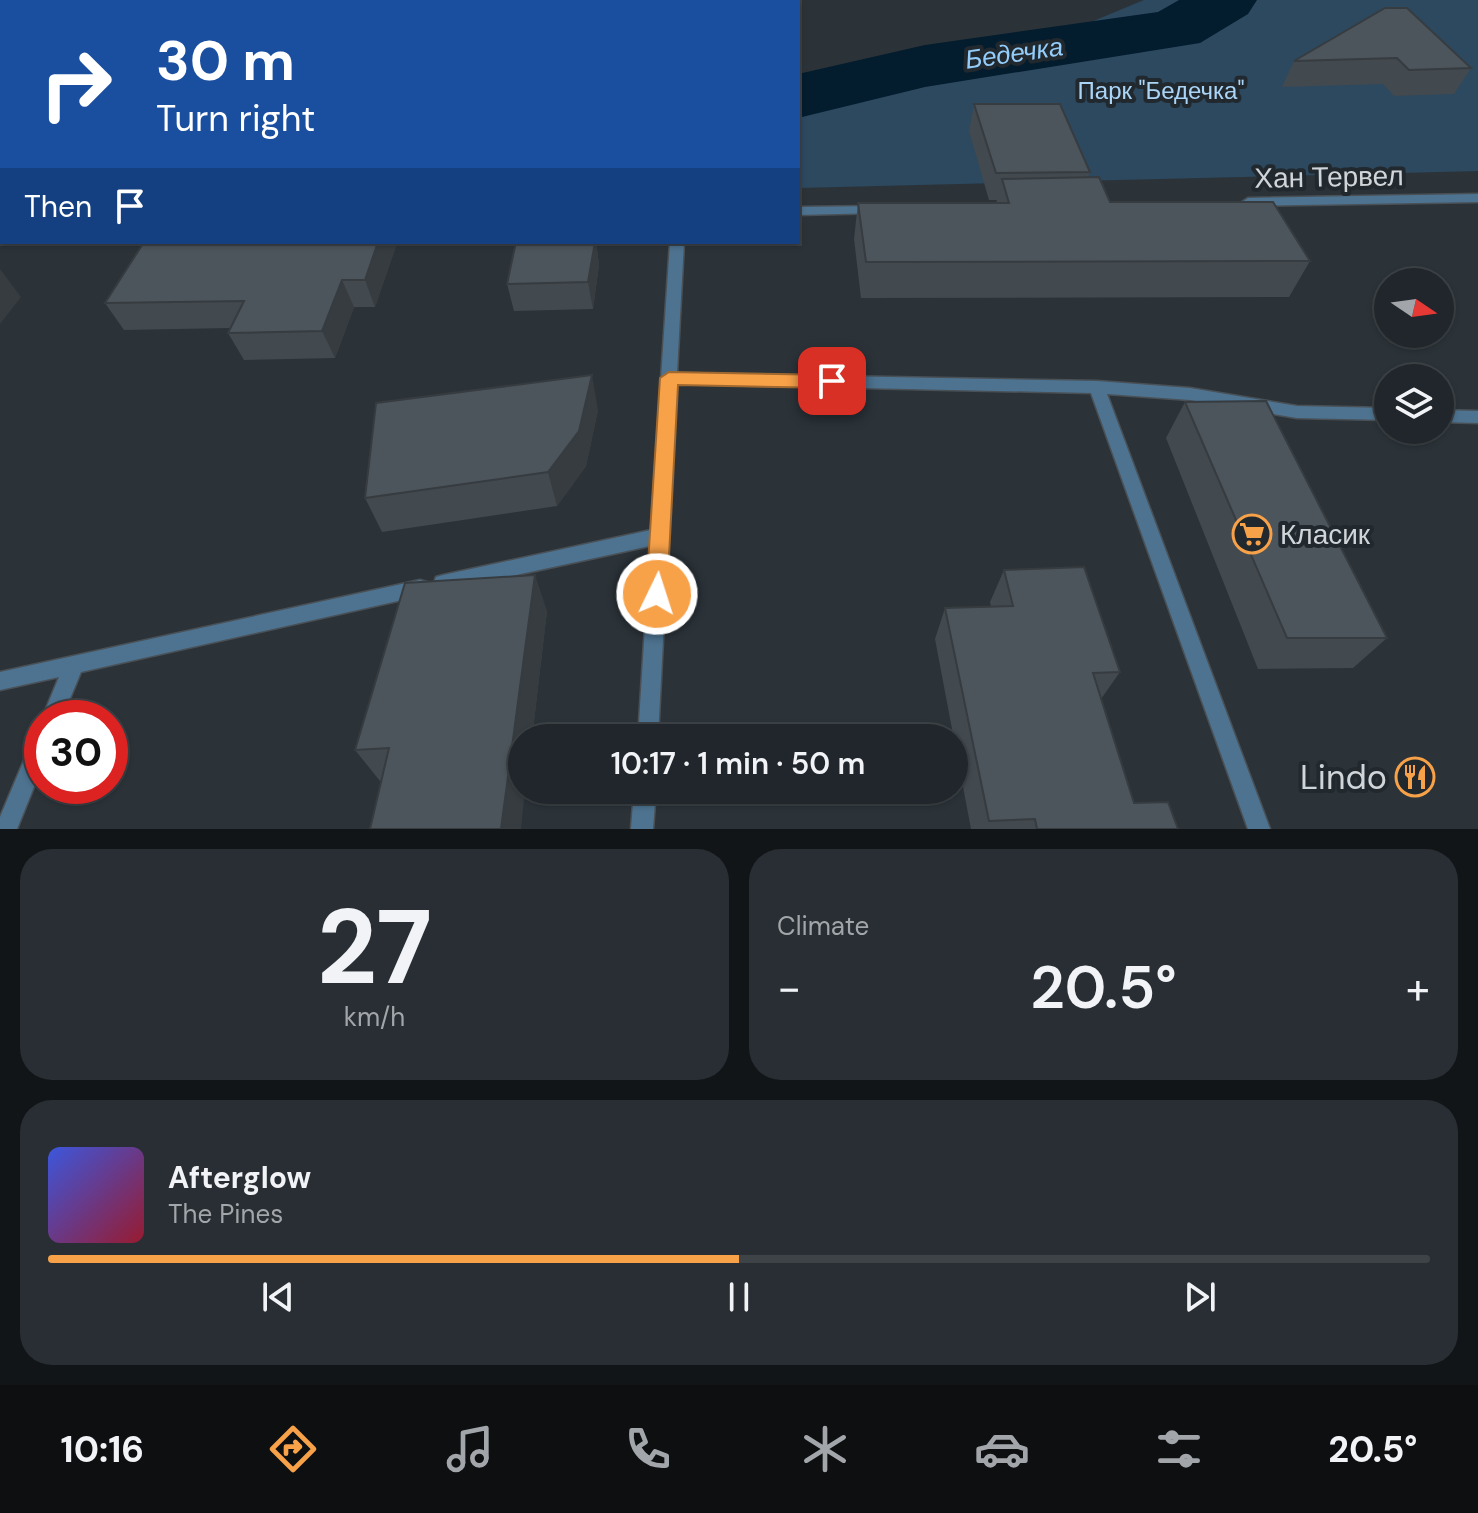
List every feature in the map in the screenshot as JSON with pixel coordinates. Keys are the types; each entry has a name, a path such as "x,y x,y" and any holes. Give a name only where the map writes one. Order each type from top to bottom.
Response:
{"street":[{"name":"Хан Тервел","path":"1241,203 1478,198"},
{"path":"800,211 893,209"},
{"path":"649,724 677,244"},
{"path":"669,378 1097,387 1190,394 1297,412 1374,414"},
{"path":"1097,387 1259,829"},
{"path":"1454,416 1478,417"},
{"path":"0,681 660,536"},
{"path":"59,700 74,664"},
{"path":"6,829 24,785"},
{"path":"642,829 644,804"}],"green space":[{"name":"Парк \"Бедечка\"","path":"1144,0 1478,0 1478,171 800,188 800,78 1067,32"}],"building":[{"path":"1385,8 1407,8 1471,68 1409,70 1397,58 1294,61"},
{"path":"974,104 1060,104 1090,172 996,173"},
{"path":"1099,177 1110,202 1273,202 1310,261 866,262 858,203 1009,203 1002,179"},
{"path":"143,244 377,244 365,280 342,280 322,331 228,333 244,301 105,303"},
{"path":"516,244 595,244 588,282 507,284"},
{"path":"592,375 579,431 548,472 365,498 376,403"},
{"path":"1266,401 1387,638 1287,638 1185,402"},
{"path":"1084,567 1120,672 1093,673 1134,803 1168,802 1178,829 1037,829 1035,819 989,821 945,608 1013,606 1004,570"},
{"path":"535,575 515,724 508,724 508,777 501,829 370,829 389,748 355,750 405,583"}],"waterway":[{"name":"Бедечка","path":"800,96 925,66 1176,29 1225,0"}],"place":[{"name":"Класик","path":"1252,534"},
{"name":"Lindo","path":"1415,777"}],"route":[{"path":"657,594 669,378 832,381"}]}
